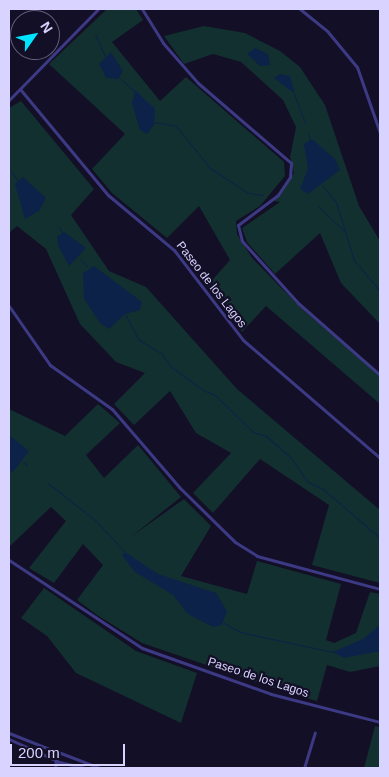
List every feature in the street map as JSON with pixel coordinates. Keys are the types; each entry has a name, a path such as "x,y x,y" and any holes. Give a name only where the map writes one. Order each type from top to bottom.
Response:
{"street":[{"path":"9,100 98,9"},
{"path":"142,9 193,78 291,163 290,177 278,195 238,225 242,241 298,303 380,375"},
{"path":"300,9 328,32 357,67 380,133"},
{"name":"Paseo de los Lagos","path":"20,89 108,195 174,250 243,340 380,458"},
{"path":"9,306 50,365 112,409 179,487 235,542 257,556 380,589"},
{"name":"Paseo de los Lagos","path":"9,560 142,648 280,696 380,722"},
{"path":"304,768 315,733"},
{"path":"9,734 100,768"},
{"path":"9,739 66,766 85,768"},
{"path":"55,768 54,759 58,752"},
{"path":"66,766 71,758"}],"green space":[{"path":"107,9 136,9 143,20 112,42 160,101 186,77 284,162 285,176 260,206 236,221 237,234 252,258 303,310 380,376 380,404 266,306 242,332 207,286 230,260 199,206 167,238 112,193 92,169 125,134 49,64 53,60 60,60 60,54"},
{"path":"204,26 245,33 280,51 300,67 325,105 359,206 380,241 380,324 341,283 320,233 275,274 247,242 242,228 280,202 274,201 294,173 290,157 296,127 283,100 241,62 213,54 184,64 164,36"},
{"path":"21,101 94,189 71,215 109,271 146,287 237,389 380,510 380,583 312,565 329,505 260,459 213,513 193,493 231,453 196,433 170,391 134,425 114,404 145,373 116,362 80,324 46,249 17,226 9,233 9,108"},
{"path":"98,404 120,423 86,455 104,478 138,445 181,497 132,536 184,499 211,526 181,576 247,594 257,561 341,584 326,640 334,643 356,633 370,592 380,594 380,666 350,672 327,665 317,701 291,694 142,643 97,615 77,600 103,565 83,544 54,583 29,568 66,521 51,507 9,547 9,409 65,436"},
{"path":"44,588 136,651 197,673 181,723 76,673 47,636 21,618"},
{"path":"375,726 380,727 380,768 364,768"}],"water":[{"path":"255,48 268,54 270,65 260,66 247,54"},
{"path":"111,52 123,71 118,79 106,78 99,64"},
{"path":"280,74 290,76 295,94 274,78"},
{"path":"135,90 155,109 154,125 147,134 140,130 132,103"},
{"path":"312,139 335,159 340,170 308,194 300,189 308,169 304,144"},
{"path":"23,177 46,198 40,210 25,219 15,184"},
{"path":"64,232 86,248 69,266 58,245 57,237"},
{"path":"94,266 142,302 140,310 125,314 109,329 100,323 84,299 83,273"},
{"path":"9,435 29,451 13,472 9,471"},
{"path":"125,552 158,574 216,593 227,611 222,625 213,627 188,614 173,595 135,572 122,555"},
{"path":"380,625 380,651 344,658 333,652 363,639"}],"waterway":[{"path":"95,34 105,56"},
{"path":"120,78 134,91"},
{"path":"294,94 305,123"},
{"path":"154,122 176,126 210,168 248,193 263,195"},
{"path":"308,133 310,139"},
{"path":"11,170 17,180"},
{"path":"322,185 336,202 354,260 380,291"},
{"path":"318,206 344,231"},
{"path":"59,227 62,233"},
{"path":"80,259 87,266"},
{"path":"125,314 139,340 162,354 170,366 203,390 215,395 253,432 266,436 291,458 308,482 323,489 380,538"},
{"path":"23,462 27,465"},
{"path":"48,483 96,521 124,551"},
{"path":"224,623 240,632 333,652"}]}
